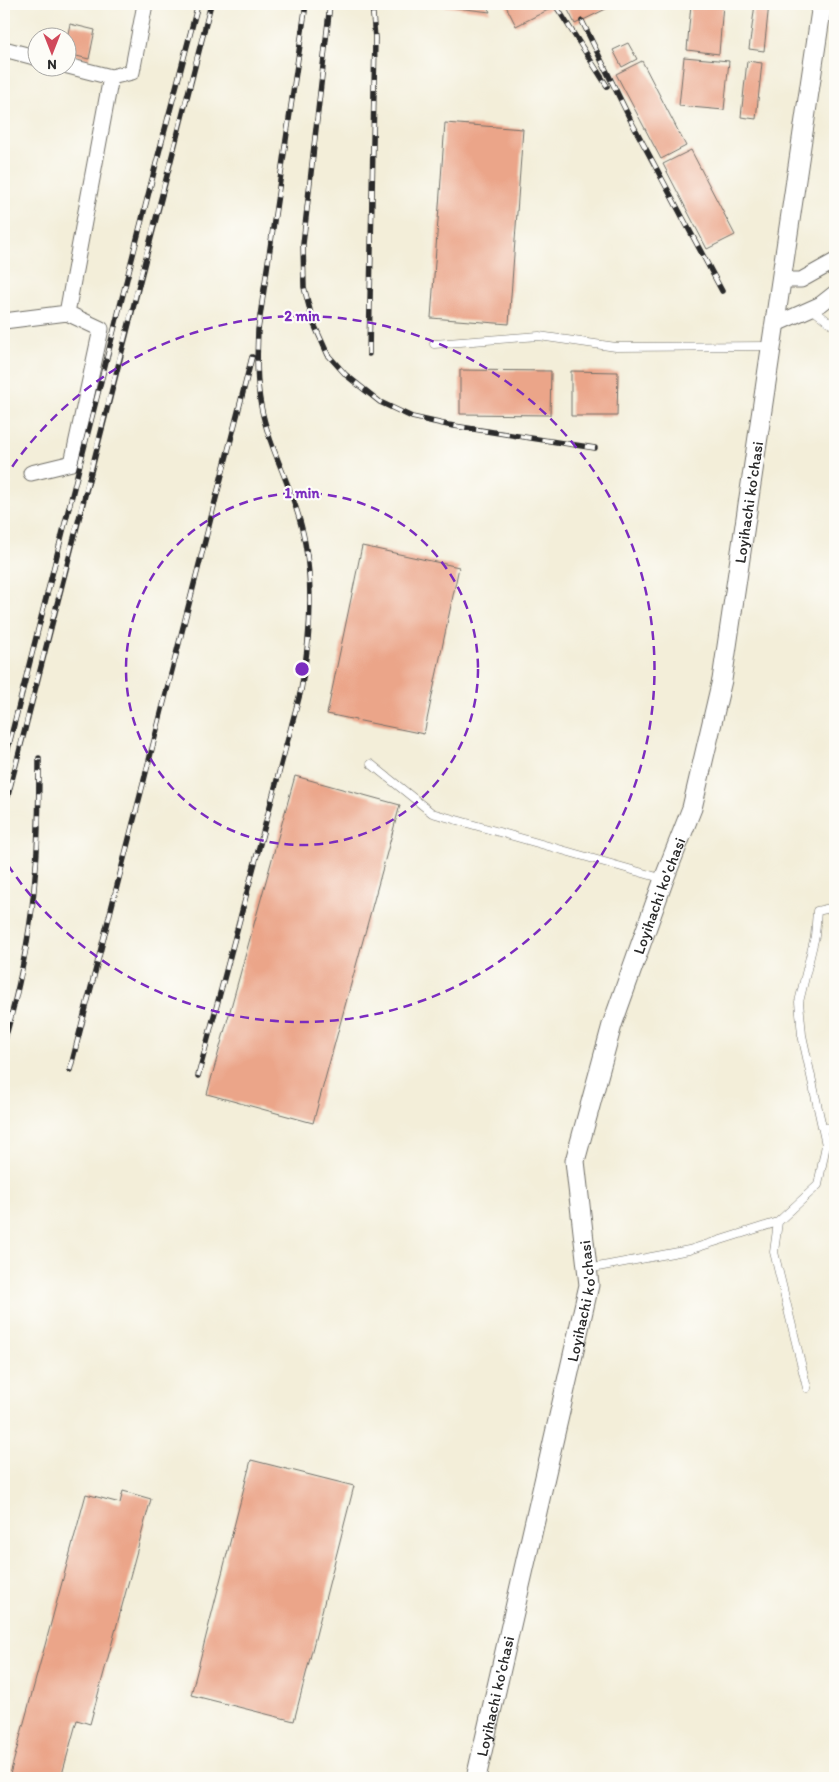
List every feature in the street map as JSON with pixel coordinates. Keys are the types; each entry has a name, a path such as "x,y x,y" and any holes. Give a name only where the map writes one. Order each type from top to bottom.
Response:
{"street":[{"path":"78,69 111,77 132,72 145,4"},
{"name":"Loyihachi ko'chasi","path":"476,1778 588,1285 575,1161 612,1025 664,879 692,808 722,680 822,4"},
{"path":"4,48 28,55"},
{"path":"67,313 111,77"},
{"path":"781,280 801,280 835,261"},
{"path":"774,324 821,304 835,293"},
{"path":"4,321 67,313 101,329 72,463 31,473"}],"lane":[{"path":"811,308 835,327"},
{"path":"434,344 539,336 616,347 771,346"},
{"path":"371,764 432,813 664,879"},
{"path":"587,1269 689,1250 778,1222 818,1185 826,1145 802,1035 799,1002 815,936 817,911 835,907"},
{"path":"823,1129 835,1126"},
{"path":"778,1222 774,1252 807,1388"}],"building":[{"path":"486,4 490,12 433,5"},
{"path":"505,4 560,4 516,26"},
{"path":"565,4 616,4 575,24"},
{"path":"691,4 723,4 719,54 687,50"},
{"path":"755,4 769,4 764,51 749,49"},
{"path":"70,24 95,30 89,59 78,56 78,28 69,28"},
{"path":"628,43 637,59 622,67 613,50"},
{"path":"684,57 729,61 724,110 679,106"},
{"path":"642,61 686,146 661,159 616,74"},
{"path":"747,61 762,63 756,119 741,117"},
{"path":"445,123 523,129 509,324 431,318"},
{"path":"691,150 735,235 707,249 663,164"},
{"path":"460,370 551,371 550,415 460,414"},
{"path":"571,371 618,372 617,416 571,416"},
{"path":"362,546 459,567 424,734 327,714"},
{"path":"295,776 400,805 313,1123 207,1094"},
{"path":"251,1460 354,1486 294,1721 191,1695"},
{"path":"123,1491 151,1499 90,1724 77,1720 61,1778 9,1778 86,1494 120,1503"}],"railway":[{"path":"4,764 198,4"},
{"path":"4,811 211,4"},
{"path":"198,1076 301,690 309,635 310,598 305,543 296,508 265,423 259,396 257,358 258,330 306,4"},
{"path":"330,4 303,244 304,287 313,322 328,355 346,375 380,402 412,417 448,425 595,448"},
{"path":"369,354 375,38 372,4"},
{"path":"556,6 607,86"},
{"path":"582,21 631,121 722,291"},
{"path":"70,1070 252,357"},
{"path":"4,1043 15,1002 31,919 37,848 39,758"}]}
